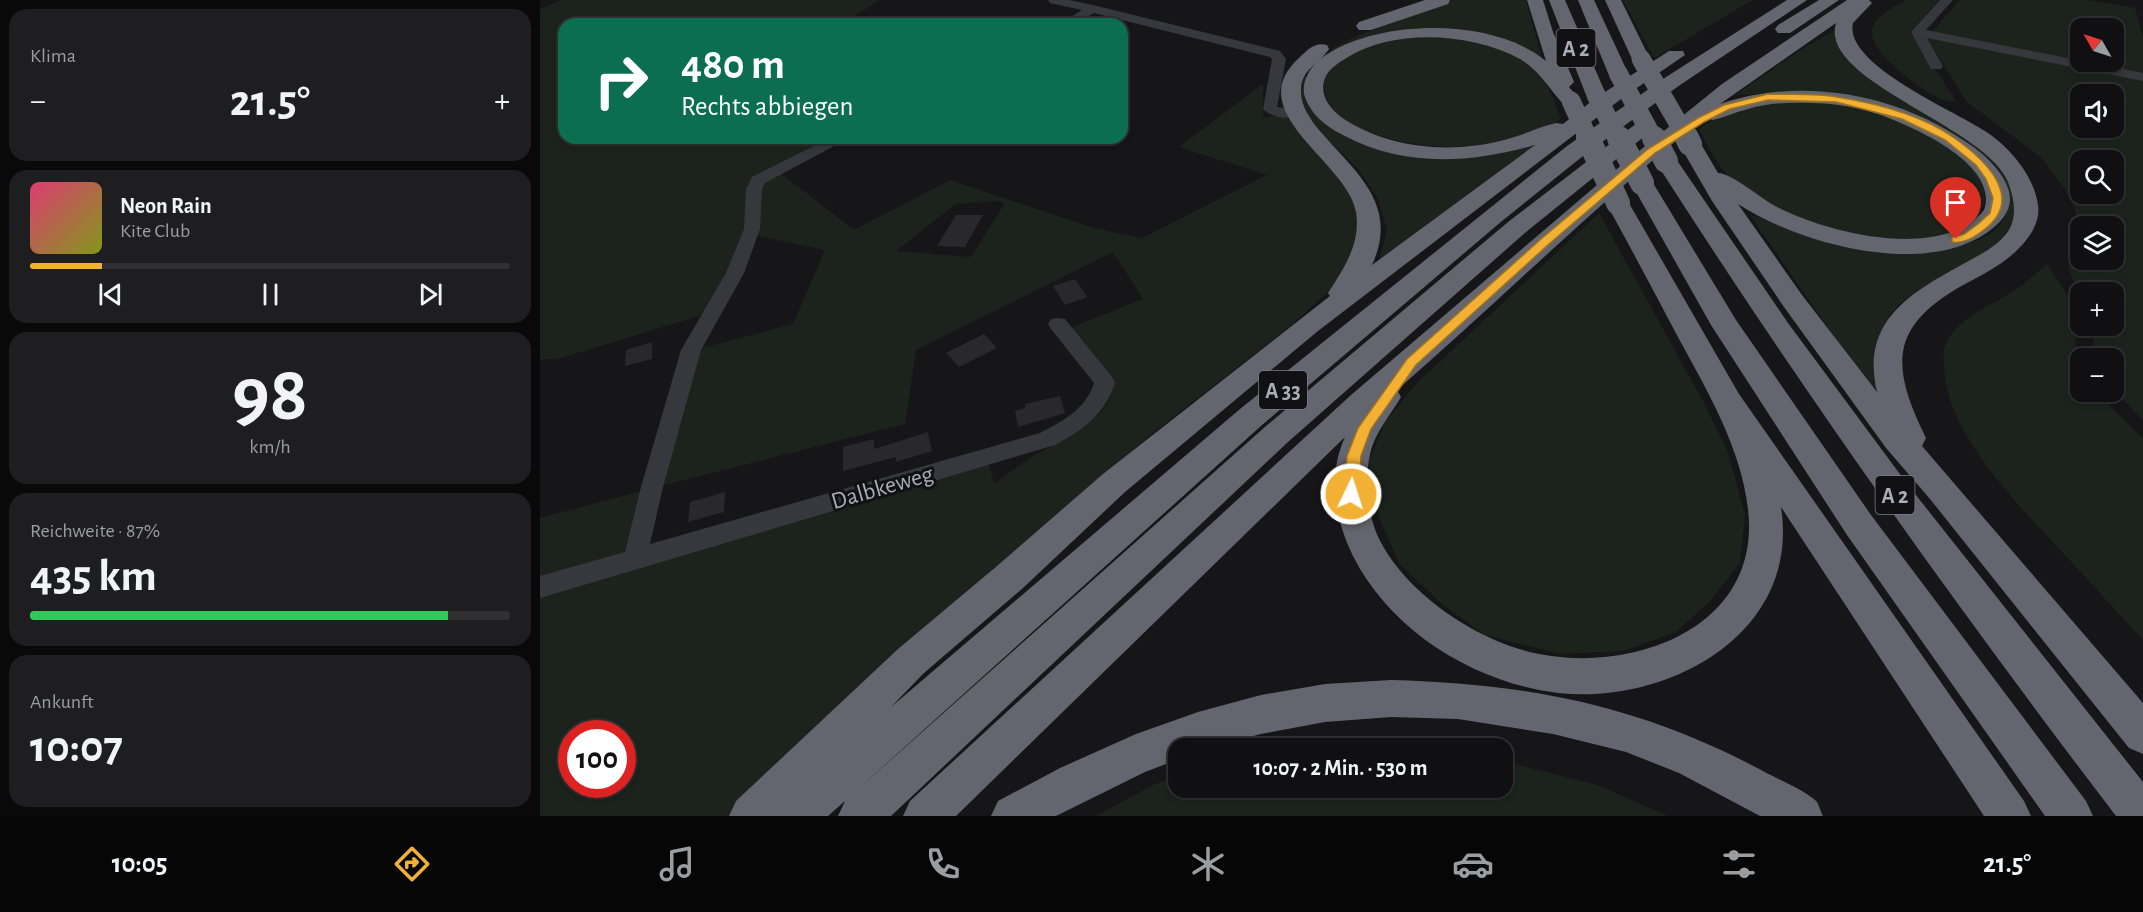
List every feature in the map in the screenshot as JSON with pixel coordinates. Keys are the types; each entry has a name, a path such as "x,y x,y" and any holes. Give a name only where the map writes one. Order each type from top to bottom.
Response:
{"highway":[{"path":"1308,326 1352,280 1366,249 1370,225 1364,199 1351,177 1306,129 1295,113 1291,100 1292,84 1299,68 1313,54 1352,31 1442,0"},
{"path":"1535,0 1544,32 1571,101"},
{"name":"A 2","path":"1557,0 1610,87 1676,153 1732,264 1840,419 1930,542 2143,816"},
{"name":"A 2","path":"1586,0 1610,87 1630,193 1725,325 1859,525 2071,816"},
{"path":"1613,0 1641,59 1676,153 1724,201 1793,301 1897,440 1942,490 2143,734"},
{"path":"1740,16 1768,0"},
{"name":"A 33","path":"796,816 1251,417 1494,216 1575,151 1664,87 1799,0"},
{"name":"A 33","path":"860,816 1277,434 1518,227 1585,171 1678,101 1831,0"},
{"path":"925,816 1362,403 1412,362 1545,241 1676,153 1738,82 1859,0"},
{"path":"1866,0 1853,9 1843,24 1844,42 1851,51 1880,77 1957,122 1996,151 2019,180 2028,205 2027,219 2021,234 2007,248 1988,262 1922,299 1907,313 1894,335 1889,358 1889,378 1895,403 1910,437 1942,490"},
{"path":"1412,362 1365,428 1354,456 1351,494 1355,520 1365,549 1384,578 1411,608 1444,632 1485,654 1538,672 1592,676 1634,671 1681,657 1710,637 1738,613 1754,584 1766,545 1765,513 1757,475 1728,402 1630,193 1571,101 1539,63 1524,54 1488,41 1436,33 1390,36 1354,46 1325,64 1316,75 1313,88 1316,100 1323,111 1349,131 1393,147 1471,152 1523,141 1574,120 1610,87"},
{"path":"750,816 911,661 1010,577 1114,483 1610,87 1693,44"},
{"path":"1794,97 1836,99 1905,117 1948,138 1979,163 1991,179 1998,198 1995,214 1968,236 1916,245 1859,242 1828,235 1769,213 1747,201 1676,153 1701,120 1727,107 1749,101 1794,97"},
{"path":"1728,402 2009,816"},
{"path":"1013,816 1066,786 1116,763 1161,744 1244,717 1311,704 1362,699 1426,698 1483,702 1564,716 1625,732 1697,761 1801,816"}],"street":[{"path":"1054,0 1275,54 1279,59 1270,109 1276,112 1295,113"},
{"path":"1917,33 1947,0"},
{"path":"1077,18 1093,9"},
{"path":"1917,33 1936,66"},
{"path":"1917,33 2143,77"},
{"path":"635,559 652,487 691,350 735,273 752,229 754,189 758,180 830,144"},
{"name":"Dalbkeweg","path":"540,587 1047,439 1087,415 1097,404 1105,382 1058,324"}],"shaded area":[{"path":"561,0 880,0 852,18 558,18 558,144 826,144 748,183 746,225 729,272 705,314 558,359 540,360 540,9"},
{"path":"1452,0 1526,0 1542,59 1485,36 1376,36 1326,52 1352,38"},
{"path":"1623,0 1753,0 1654,58"},
{"path":"1906,0 1939,0 1911,32 1956,101 1943,100 1923,89 1899,71 1879,50 1873,40 1872,31 1877,20"},
{"path":"1960,0 2089,0 2135,8 2143,38 2143,74 2124,70 2124,18 2070,18 2070,59 1932,32"},
{"path":"1834,31 1840,48 1847,57 1997,161 2011,184 2017,207 2011,226 1996,243 1905,299 1891,314 1880,340 1879,388 1871,390 1750,215 1856,248 1911,253 1938,251 1976,241 1994,231 2001,223 2008,206 1977,151 1959,137 1920,118 1772,93 1735,95 1805,47"},
{"path":"1433,35 1476,43 1520,58 1541,76 1553,97 1561,119 1516,138 1467,146 1443,146 1394,140 1371,133 1346,121 1332,109 1325,93 1325,78 1333,65 1346,55 1383,42"},
{"path":"1927,38 2070,65 2070,72 2107,72 2143,79 2143,420 2124,401 2124,348 2094,348 2093,336 2124,336 2124,282 2074,282 2068,269 2070,261 2070,270 2124,270 2124,216 2077,216 2072,204 2124,204 2124,150 2070,150 2070,199 2042,158 1966,101"},
{"path":"1303,76 1308,77 1315,113 1403,154 1539,142 1379,261 1387,230 1378,199 1359,170 1314,127 1298,102 1299,86"},
{"path":"1263,84 1263,117 1288,115 1309,146 1348,185 1359,214 1359,239 1339,282 1294,323 1158,429 1078,496 732,816 540,816 540,596 988,462 994,484 1030,458 1087,425 1107,403 1111,391 1109,378 1068,329 1143,299 1113,252 916,350 905,424 660,486 698,349 793,324 825,250 754,235 757,189 778,171 854,230 950,180 1094,228 1142,238 1267,175 1179,147","holes":["998,201 1005,203 971,257 896,251 956,204"]},
{"path":"1808,101 1872,112 1913,126 1932,136 1967,162 1980,176 1985,195 1980,214 1955,231 1927,239 1895,240 1827,228 1795,217 1745,191 1731,179 1719,163 1699,129 1737,110 1765,104"},
{"path":"1599,213 1704,403 1728,452 1745,515 1740,563 1711,600 1676,632 1623,651 1560,654 1485,635 1442,604 1400,565 1375,508 1369,461 1385,422 1419,381"},
{"path":"2047,264 2068,296 2070,304 2070,336 2075,336 2076,348 2070,348 2070,402 2106,402 2143,439 2143,640 2006,490 1970,441 1956,416 1947,390 1944,364 1945,346 1958,327 1966,320 2019,287"},
{"path":"645,490 628,554 540,579 540,518"},
{"path":"1513,764 1597,785 1668,816 1096,816 1168,779 1168,798 1513,798"}],"building":[{"path":"956,215 983,215 965,247 937,246"},
{"path":"1075,279 1087,297 1065,305 1053,286"},
{"path":"984,334 997,348 959,367 946,353"},
{"path":"652,342 652,359 625,366 626,350"},
{"path":"1060,396 1065,413 1018,427 1015,411 1025,408 1025,404"},
{"path":"928,432 932,451 896,462 896,457 843,471 843,447 874,439 874,449"},
{"path":"725,492 724,512 688,522 690,502"}],"route":[{"path":"1351,494 1354,456 1365,428 1412,362 1545,241 1651,151 1727,107 1768,97 1836,99 1905,117 1948,138 1979,163 1991,179 1998,198 1995,214 1968,236 1956,239"}]}
